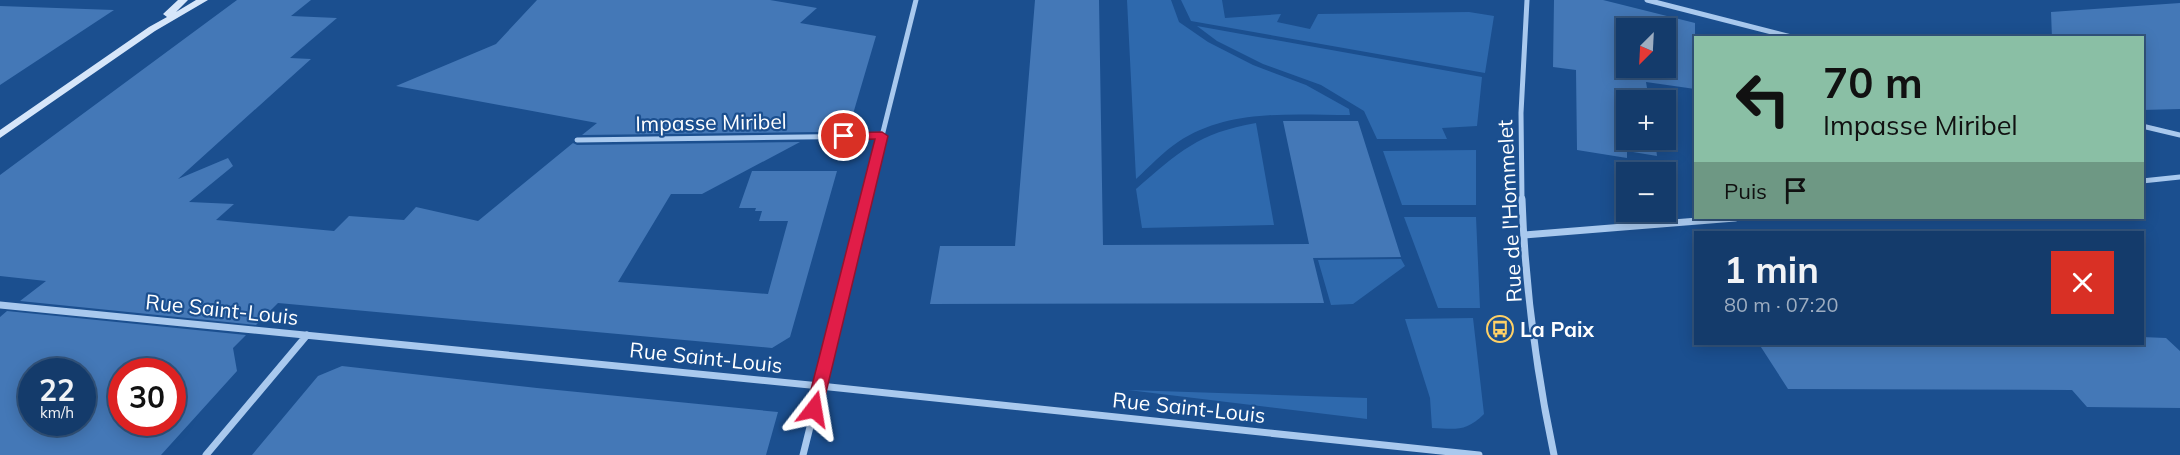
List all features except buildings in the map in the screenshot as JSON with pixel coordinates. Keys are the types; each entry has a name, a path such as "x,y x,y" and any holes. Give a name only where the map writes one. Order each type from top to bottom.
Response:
{"main road":[{"path":"152,29 183,0"},
{"path":"0,135 152,29 203,0"}],"street":[{"path":"803,455 916,0"},
{"name":"Rue de l'Hommelet","path":"1527,0 1522,37 1521,110 1524,235 1535,359 1554,455"},
{"path":"1647,0 1787,36"},
{"path":"2144,126 2180,135"},
{"name":"Impasse Miribel","path":"577,140 882,136"},
{"path":"2144,181 2180,177"},
{"path":"1524,235 1723,219"},
{"name":"Rue Saint-Louis","path":"0,305 820,386 1479,455"},
{"path":"206,455 307,335"}],"shaded area":[{"path":"1127,0 1171,0 1179,22 1208,42 1253,65 1306,85 1349,109 1350,115 1262,116 1218,123 1178,142 1136,179"},
{"path":"1181,0 1222,0 1225,18 1281,14 1277,22 1310,29 1318,14 1469,12 1494,16 1485,73 1191,21"},
{"path":"1197,26 1482,77 1477,126 1442,128 1447,139 1377,139 1364,111 1321,85 1263,64 1217,41"},
{"path":"1256,123 1274,225 1142,228 1136,189 1190,146 1219,132"},
{"path":"1476,150 1476,205 1402,205 1383,151"},
{"path":"1404,217 1476,217 1480,308 1438,308"},
{"path":"1401,259 1405,266 1353,304 1331,305 1318,260"},
{"path":"1473,318 1484,414 1466,427 1432,428 1430,398 1405,319"},
{"path":"1128,390 1367,398 1367,419"}],"place":[{"name":"La Paix","path":"1500,329"}],"route":[{"path":"814,409 882,136 844,136"}]}
